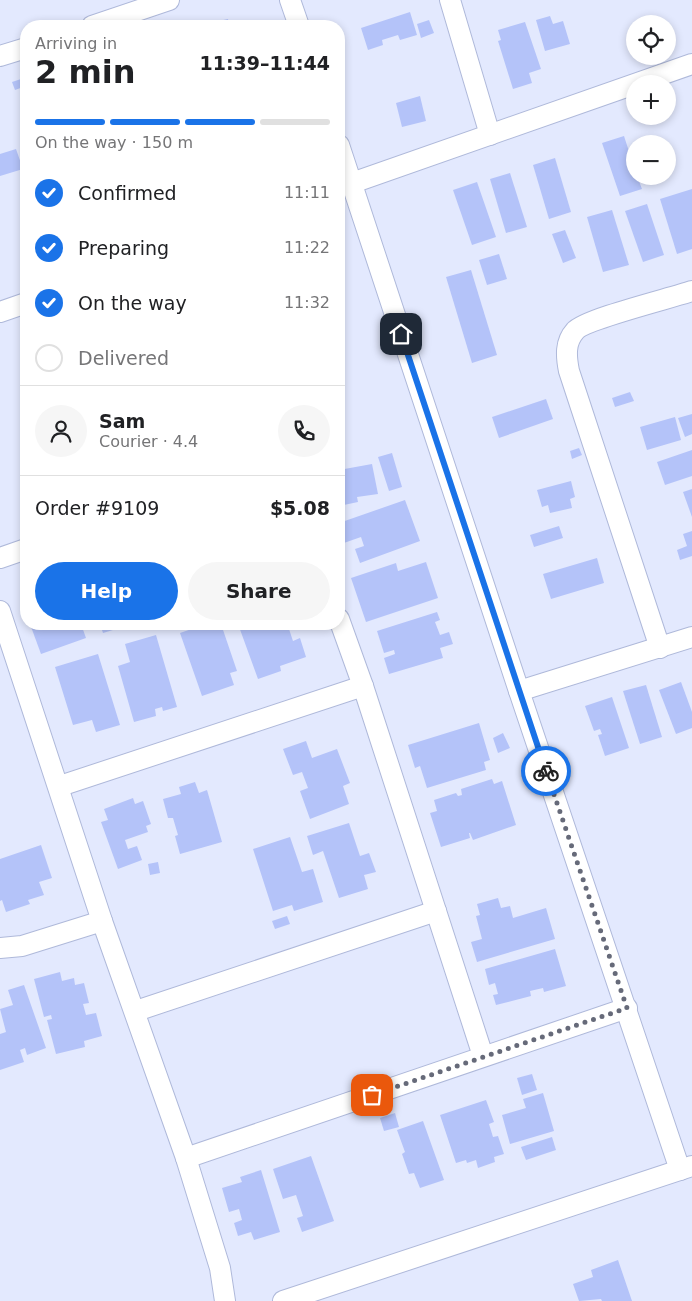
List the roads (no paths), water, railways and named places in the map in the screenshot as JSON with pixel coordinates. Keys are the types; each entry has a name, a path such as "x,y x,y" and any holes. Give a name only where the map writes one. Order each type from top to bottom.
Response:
{"street":[{"path":"138,19 169,0"},
{"path":"290,0 296,20"},
{"path":"450,0 490,135"},
{"path":"0,56 20,50"},
{"path":"352,183 692,64"},
{"path":"283,1301 686,1168 627,1008 519,692 345,163"},
{"path":"660,648 566,357 568,341 582,325 692,292"},
{"path":"0,312 20,305"},
{"path":"0,558 20,551"},
{"path":"0,611 60,786 102,921 136,1011 186,1158 220,1268 225,1301"},
{"path":"343,630 363,686 483,1056"},
{"path":"519,692 692,637"},
{"path":"60,786 363,686"},
{"path":"136,1011 436,911"},
{"path":"0,948 22,946 102,921"},
{"path":"186,1158 627,1008"}]}
